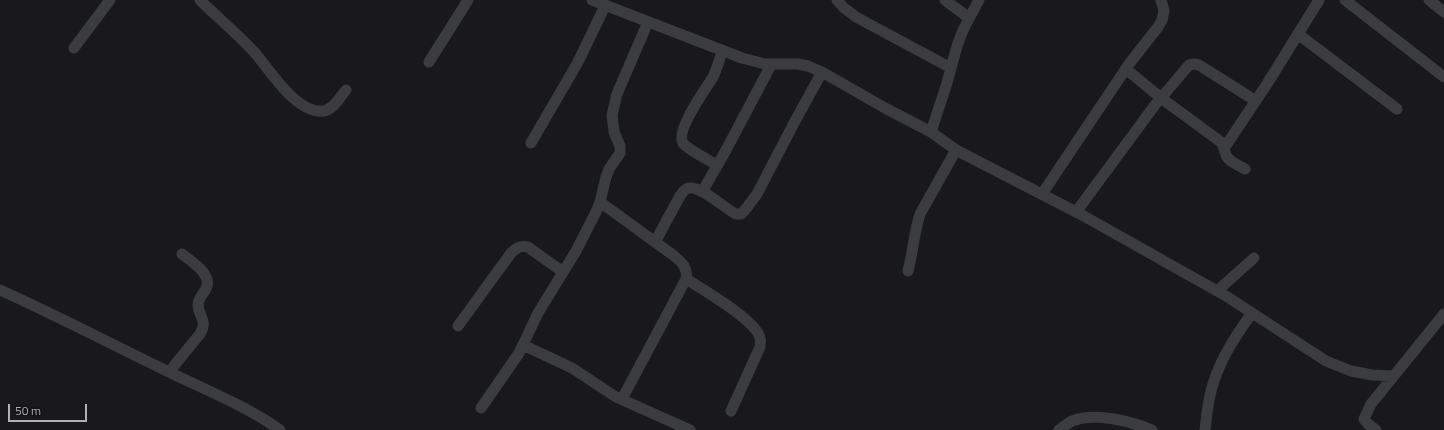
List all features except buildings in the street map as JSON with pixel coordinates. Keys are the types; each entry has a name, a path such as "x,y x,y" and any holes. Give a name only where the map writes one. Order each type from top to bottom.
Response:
{"street":[{"path":"74,48 110,0"},
{"path":"200,0 256,53 282,87 300,103 323,111 330,108 346,90"},
{"path":"429,62 468,0"},
{"path":"592,0 742,58 771,65 798,64 808,66 822,72 885,108 932,132 956,150 1076,212 1217,291 1315,354 1351,371 1372,375 1393,376"},
{"path":"837,0 843,7 856,17 951,68"},
{"path":"945,0 969,18"},
{"path":"932,132 957,46 969,18 979,0"},
{"path":"1042,194 1126,69 1162,20 1164,11 1161,0"},
{"path":"1225,147 1256,101 1319,0"},
{"path":"1345,0 1444,77"},
{"path":"1429,0 1444,12"},
{"path":"531,143 581,56 605,6"},
{"path":"481,408 524,345 538,313 579,244 600,202 609,169 620,153 620,146 614,132 612,115 614,106 628,68 648,22"},
{"path":"1298,34 1397,109"},
{"path":"717,165 684,144 682,135 696,102 716,71 722,50"},
{"path":"702,192 771,65"},
{"path":"1076,212 1161,98 1189,65 1199,65 1256,101"},
{"path":"1126,69 1161,98 1222,142 1229,160 1245,169"},
{"path":"655,242 683,191 688,188 702,192 736,214 741,214 745,210 757,194 822,72"},
{"path":"908,271 912,256 917,222 920,214 956,150"},
{"path":"600,202 681,262 687,273 686,279 622,399"},
{"path":"458,326 511,253 517,247 524,246 528,248 563,272"},
{"path":"169,372 200,334 203,328 204,322 198,308 198,301 208,287 208,281 205,275 182,254"},
{"path":"1217,291 1254,258"},
{"path":"686,279 722,302 748,322 760,338 760,348 731,411"},
{"path":"0,290 234,402 261,417 280,430"},
{"path":"1205,430 1208,406 1214,381 1227,350 1252,313"},
{"path":"1376,430 1364,419 1366,413 1378,394 1444,314"},
{"path":"524,345 572,368 608,392 690,430"},
{"path":"1059,430 1073,421 1094,417 1133,424 1152,430"}]}
